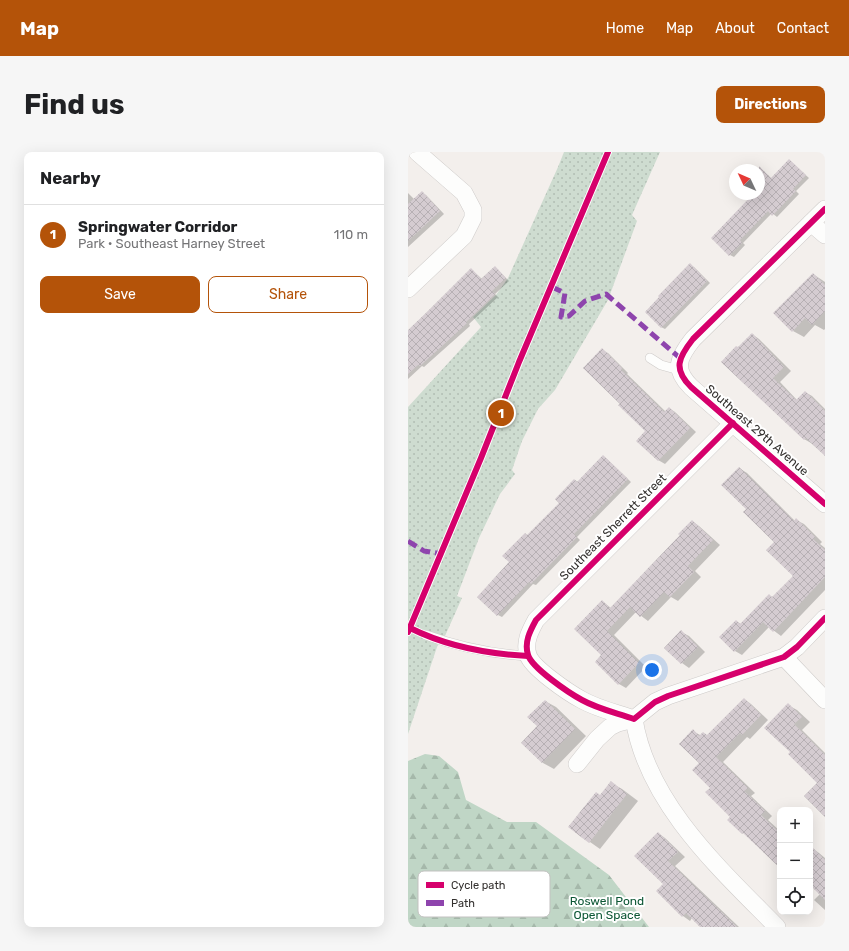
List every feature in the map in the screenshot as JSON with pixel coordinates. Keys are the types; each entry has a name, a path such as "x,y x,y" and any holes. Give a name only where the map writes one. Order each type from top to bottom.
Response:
{"street":[{"path":"408,289 464,236 473,218 473,210 464,192 417,152"},
{"path":"679,370 680,362 684,353 693,339 825,209"},
{"path":"811,223 825,235"},
{"name":"Southeast 29th Avenue","path":"679,370 685,381 825,504"},
{"name":"Southeast Sherrett Street","path":"528,656 526,647 527,638 536,620 733,423"},
{"path":"578,764 597,739 610,726 634,719 655,702 668,696 784,657 797,648 825,618"},
{"path":"528,656 532,664 539,670 582,700 634,719"},
{"path":"784,657 825,700"},
{"path":"634,719 637,739 644,756 664,796 682,825 701,848 777,927"}],"lane":[{"path":"650,358 661,365 679,370"},
{"path":"426,635 463,647 502,654 528,656"}],"green space":[{"path":"564,152 660,152 632,215 637,221 608,300 555,390 538,409 522,441 512,470 515,474 500,494 479,538 457,596 462,598 445,636 441,635 408,734 408,407 481,327 473,317 496,295 508,278"},
{"name":"Roswell Pond Open Space","path":"425,754 439,756 458,772 466,800 507,822 536,822 609,875 649,927 408,927 408,761"}],"building":[{"path":"789,159 806,175 793,189 796,191 772,216 768,211 740,240 742,243 729,256 711,238 747,200 765,200 765,172 771,178"},
{"path":"422,191 440,211 408,241 408,204"},
{"path":"690,263 707,281 661,328 645,312 659,297 658,296"},
{"path":"495,266 506,278 492,291 495,294 441,347 420,366 418,365 408,374 408,330 471,268 481,279"},
{"path":"813,273 825,285 825,311 812,325 805,318 792,332 773,313"},
{"path":"752,333 784,367 773,378 796,400 805,391 825,411 825,456 806,438 804,440 721,362 736,346 738,347"},
{"path":"602,348 622,368 621,370 664,412 669,407 690,428 658,461 636,441 645,431 583,368"},
{"path":"603,455 628,479 574,534 577,537 531,584 529,582 497,616 477,597 509,562 502,556 525,533 527,535 559,503 555,499 574,479 577,482"},
{"path":"739,467 794,521 796,518 815,537 813,539 825,550 825,577 773,632 763,622 734,652 719,637 736,620 740,624 769,594 772,597 793,576 766,550 774,542 743,512 746,509 721,485"},
{"path":"692,520 713,540 688,566 694,572 670,597 664,592 640,617 630,607 607,631 639,663 618,685 595,662 601,655 574,629 602,600 610,608 680,535 678,534"},
{"path":"681,630 698,647 681,664 664,648"},
{"path":"744,698 761,715 742,735 740,733 716,757 748,788 744,791 765,811 761,815 777,830 777,865 727,820 730,817 705,792 710,788 692,770 699,763 679,744 693,729 699,736 703,732 707,735"},
{"path":"545,700 575,729 542,763 521,743 537,726 527,717"},
{"path":"788,703 802,717 794,724 825,755 825,817 804,796 817,783 788,754 790,752 764,728"},
{"path":"611,781 627,794 589,843 568,827 596,792 600,795"},
{"path":"658,832 678,852 668,861 737,927 700,927 686,913 682,917 656,891 663,884 634,856"},
{"path":"813,848 825,860 825,900 813,888"}],"marked path":[{"path":"552,287 565,293 561,317 569,316 585,301 606,294 681,359"},
{"path":"408,541 424,551 442,554"}],"cycle path":[{"path":"408,632 481,458 519,362 608,152"},
{"path":"825,209 693,339 684,352 680,363 682,375 691,387 825,504"},
{"path":"733,423 536,620 527,641 528,655 536,667 576,697 594,706 634,719 655,702 668,696 784,657 797,647 825,618"},
{"path":"410,628 438,640 468,648 528,656"}],"place":[{"name":"Springwater Corridor","path":"501,413"}]}
